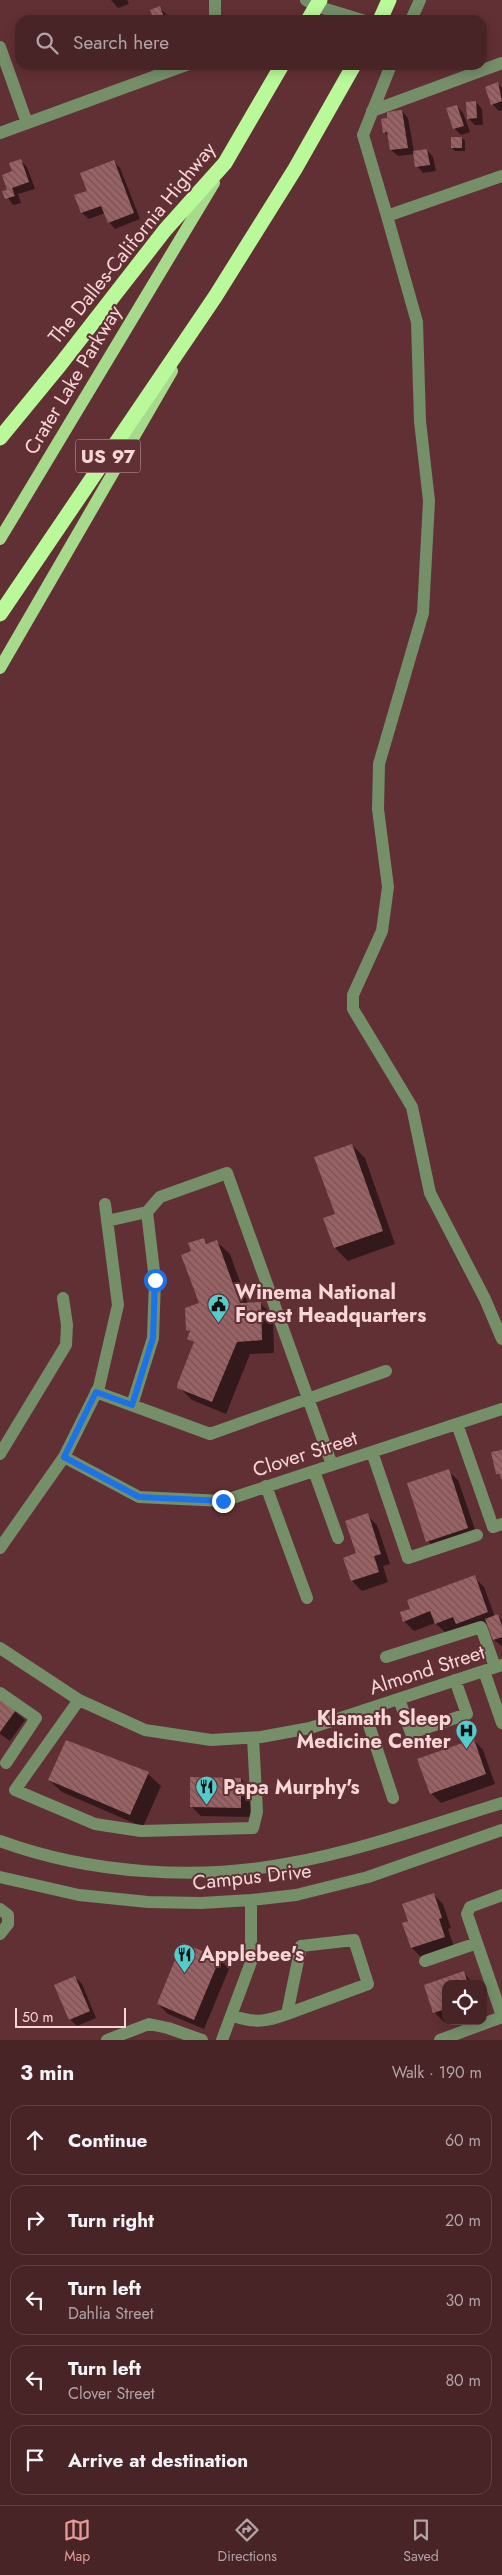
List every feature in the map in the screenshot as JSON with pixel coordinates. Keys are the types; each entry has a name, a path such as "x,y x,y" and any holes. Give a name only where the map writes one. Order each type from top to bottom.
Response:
{"highway":[{"path":"382,15 389,0"},
{"path":"310,15 314,2"},
{"name":"The Dalles-California Highway","path":"0,438 60,365 165,230 225,163 279,70"},
{"name":"US 97","path":"0,614 215,297 295,170 351,70"}],"main road":[{"name":"Crater Lake Parkway","path":"0,538 225,163"},
{"path":"0,668 215,297"}],"street":[{"path":"215,0 215,15"},
{"path":"413,15 420,0"},
{"path":"314,2 349,15"},
{"path":"0,47 27,123"},
{"path":"487,68 502,63"},
{"path":"0,133 172,70"},
{"path":"389,70 363,135 417,322 420,421 429,501 424,613 379,764 378,809 388,887 382,931 353,995 353,1009 412,1107 430,1193 485,1299 502,1339"},
{"path":"372,110 483,70"},
{"path":"387,216 502,176"},
{"path":"107,1221 147,1212 160,1197 227,1173 307,1401 332,1465"},
{"path":"0,1548 64,1457 96,1392 118,1305 105,1204"},
{"path":"132,1405 153,1338 155,1280 147,1212"},
{"path":"0,1454 66,1345 67,1325 63,1298"},
{"path":"96,1392 210,1434 307,1401 386,1371"},
{"name":"Clover Street","path":"64,1457 139,1497 223,1501 502,1409"},
{"path":"457,1424 493,1527 502,1524"},
{"path":"372,1452 408,1558 477,1535"},
{"path":"314,1471 338,1538"},
{"path":"266,1486 307,1598"},
{"path":"386,1657 481,1627 494,1668 502,1722"},
{"name":"Almond Street","path":"0,1648 79,1700 145,1730 212,1740 253,1738 310,1728 494,1668"},
{"path":"399,1699 411,1733 467,1714 455,1680"},
{"path":"0,1694 36,1718 6,1763"},
{"path":"79,1700 15,1790 96,1824 141,1831 253,1828 256,1812 253,1738"},
{"path":"364,1710 393,1798"},
{"name":"Campus Drive","path":"0,1841 68,1860 132,1870 199,1873 250,1870 334,1854 502,1803"},
{"name":"Campus Drive","path":"0,1877 79,1895 99,1897 201,1903 252,1900 296,1895 368,1877 502,1830"},
{"path":"440,2040 502,2016 467,1914 470,1907 502,1895"},
{"path":"222,2040 233,2016 251,1962 252,1900"},
{"path":"0,1909 8,1915 8,1924 0,1934"},
{"path":"233,2016 262,2022 288,2014 368,1984 354,1940 301,1946 288,2014"},
{"path":"425,1961 477,1943"},
{"path":"107,2040 149,2024 168,2028 202,2040"}],"building":[{"path":"160,6 163,15 152,15 150,10"},
{"path":"498,82 502,101 491,105 485,87"},
{"path":"476,101 477,118 467,119 466,102"},
{"path":"457,105 464,126 453,129 446,108"},
{"path":"402,110 408,148 390,150 387,132 383,133 381,119 387,118 387,112"},
{"path":"451,137 462,137 462,148 451,148"},
{"path":"427,149 430,165 415,167 413,151"},
{"path":"21,159 29,182 12,188 15,196 5,199 2,191 7,190 2,175 12,171 9,163"},
{"path":"114,160 134,213 108,223 101,206 81,213 74,195 87,191 80,173"},
{"path":"352,1144 383,1231 334,1248 323,1218 335,1214 314,1157"},
{"path":"204,1238 206,1244 217,1240 240,1303 261,1302 262,1340 237,1342 212,1402 177,1388 194,1342 187,1339 190,1331 186,1330 185,1308 199,1303 181,1255 191,1251 188,1243"},
{"path":"502,1450 501,1479 500,1474 496,1474 491,1452"},
{"path":"449,1469 468,1528 426,1542 407,1483"},
{"path":"368,1513 381,1554 374,1556 379,1572 351,1581 343,1558 356,1553 345,1521"},
{"path":"475,1575 488,1612 456,1624 453,1617 435,1624 430,1611 403,1622 400,1612 410,1609 407,1600"},
{"path":"498,1614 502,1626 502,1637 493,1640 485,1619"},
{"path":"0,1698 16,1710 0,1732"},
{"path":"474,1739 486,1774 430,1794 417,1759"},
{"path":"66,1740 149,1772 130,1815 48,1780"},
{"path":"190,1777 241,1778 241,1808 190,1807"},
{"path":"434,1893 442,1918 439,1919 445,1937 411,1948 402,1923 408,1921 402,1904"},
{"path":"182,1943 220,1958 194,2020 157,2004"},
{"path":"464,1971 467,1980 442,1980 442,2010 433,2013 424,1985"},
{"path":"75,1976 90,2011 69,2020 54,1985"}],"place":[{"name":"Winema National Forest Headquarters","path":"219,1323"},
{"name":"Klamath Sleep Medicine Center","path":"467,1749"},
{"name":"Papa Murphy's","path":"207,1806"},
{"name":"Applebee's","path":"184,1973"}],"route":[{"path":"155,1280 153,1338 132,1405 96,1392 64,1457 139,1497 223,1501"}]}
